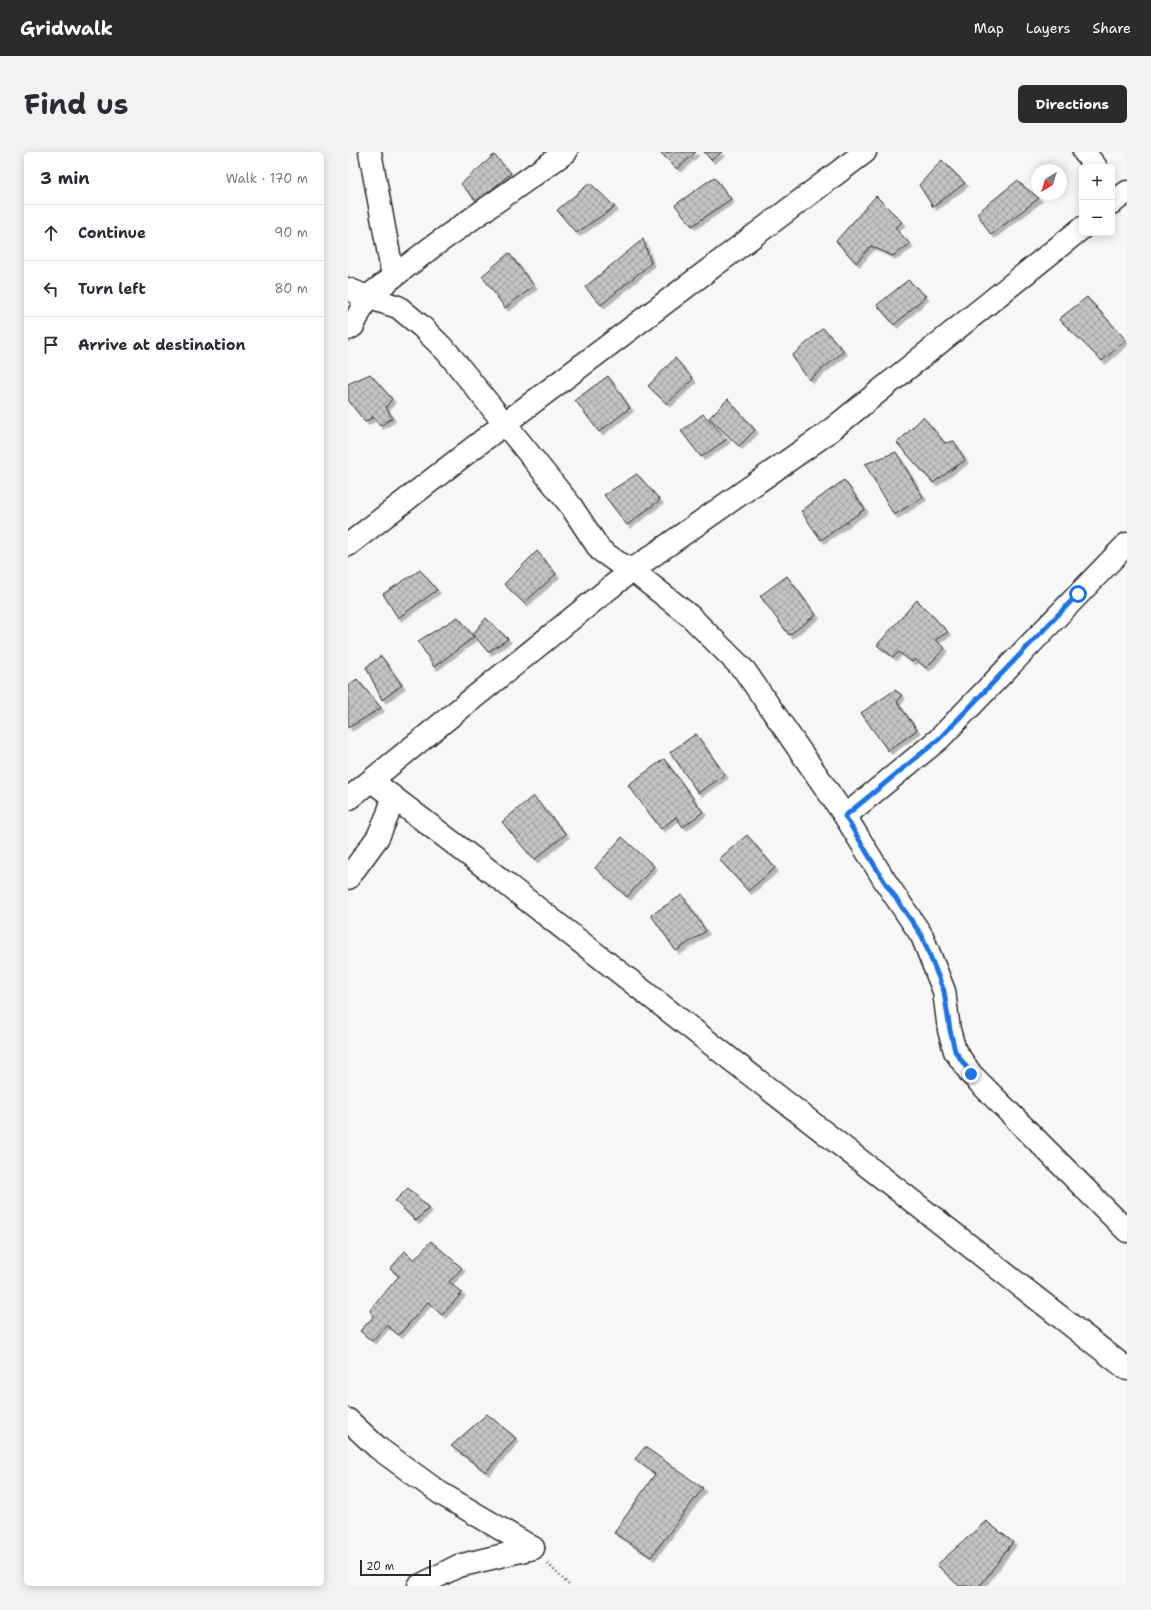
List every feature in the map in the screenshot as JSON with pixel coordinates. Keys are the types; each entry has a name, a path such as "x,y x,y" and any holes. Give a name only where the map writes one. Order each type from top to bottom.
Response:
{"street":[{"path":"370,152 393,276"},
{"path":"357,293 393,276 566,152"},
{"path":"348,545 504,424 865,152"},
{"path":"1084,152 1094,164"},
{"path":"348,799 632,570 826,434 1079,230"},
{"path":"357,293 398,307 421,326 448,354 571,506 600,550 632,570 690,616 745,671 845,816 884,881 922,936 944,991 955,1051 971,1074 1127,1231"},
{"path":"348,329 353,326 357,293"},
{"path":"845,816 939,739 1127,544"},
{"path":"372,781 1127,1369"},
{"path":"348,878 378,837 393,798"},
{"path":"348,1420 378,1448 440,1492 533,1548"},
{"path":"419,1586 448,1579 458,1566 533,1548"}],"path":[{"path":"533,1548 570,1586"}],"building":[{"path":"660,152 696,152 677,169"},
{"path":"704,152 722,152 711,160"},
{"path":"494,155 511,173 477,202 461,184"},
{"path":"942,160 965,183 933,207 919,185"},
{"path":"714,177 731,199 692,226 675,205"},
{"path":"1017,181 1031,192 1031,200 1036,200 991,235 977,213"},
{"path":"590,183 615,207 576,233 557,210"},
{"path":"876,196 902,222 895,228 910,244 893,256 871,246 856,263 836,241"},
{"path":"643,239 651,263 601,305 585,287"},
{"path":"509,253 534,286 505,308 482,276"},
{"path":"908,280 926,296 894,325 877,305"},
{"path":"1087,297 1126,340 1102,361 1059,319"},
{"path":"823,328 844,351 809,380 792,356"},
{"path":"675,358 693,379 667,404 648,386"},
{"path":"370,374 392,399 386,407 392,418 380,426 373,417 365,422 348,400 348,384"},
{"path":"608,376 630,408 599,432 575,400"},
{"path":"728,399 755,430 739,446 709,418"},
{"path":"703,414 727,439 701,457 681,431"},
{"path":"923,417 945,443 954,441 965,460 933,483 897,443"},
{"path":"896,452 923,497 894,515 865,464"},
{"path":"637,474 660,500 627,525 604,495"},
{"path":"844,480 865,509 821,540 801,511"},
{"path":"537,551 556,574 524,603 504,584"},
{"path":"420,570 437,590 398,618 383,594"},
{"path":"787,576 816,615 789,635 760,596"},
{"path":"917,600 948,632 935,640 945,648 926,668 915,659 912,662 899,652 893,657 877,645"},
{"path":"458,617 474,637 434,667 418,641"},
{"path":"486,618 508,639 488,652 473,634"},
{"path":"381,656 402,685 382,700 366,667"},
{"path":"357,679 381,708 348,728 348,685"},
{"path":"895,690 902,695 897,702 917,730 888,751 861,713"},
{"path":"696,734 725,775 698,793 670,752"},
{"path":"664,759 703,812 683,827 676,817 661,829 628,785"},
{"path":"533,796 566,834 534,860 502,822"},
{"path":"747,835 775,868 748,891 719,859"},
{"path":"622,837 654,866 627,897 595,868"},
{"path":"682,895 706,931 676,951 651,915"},
{"path":"408,1188 429,1208 416,1221 395,1201"},
{"path":"431,1241 462,1268 449,1282 462,1293 442,1315 428,1302 399,1335 386,1325 372,1341 360,1331 373,1317 370,1310 399,1276 390,1269 405,1251 414,1260"},
{"path":"487,1414 516,1438 486,1472 451,1446"},
{"path":"645,1447 703,1488 651,1557 614,1533 655,1474 635,1459"},
{"path":"986,1521 1013,1542 980,1586 959,1586 937,1565"}],"route":[{"path":"971,1074 955,1051 944,991 922,936 884,881 845,816 939,739 1078,594"}]}
